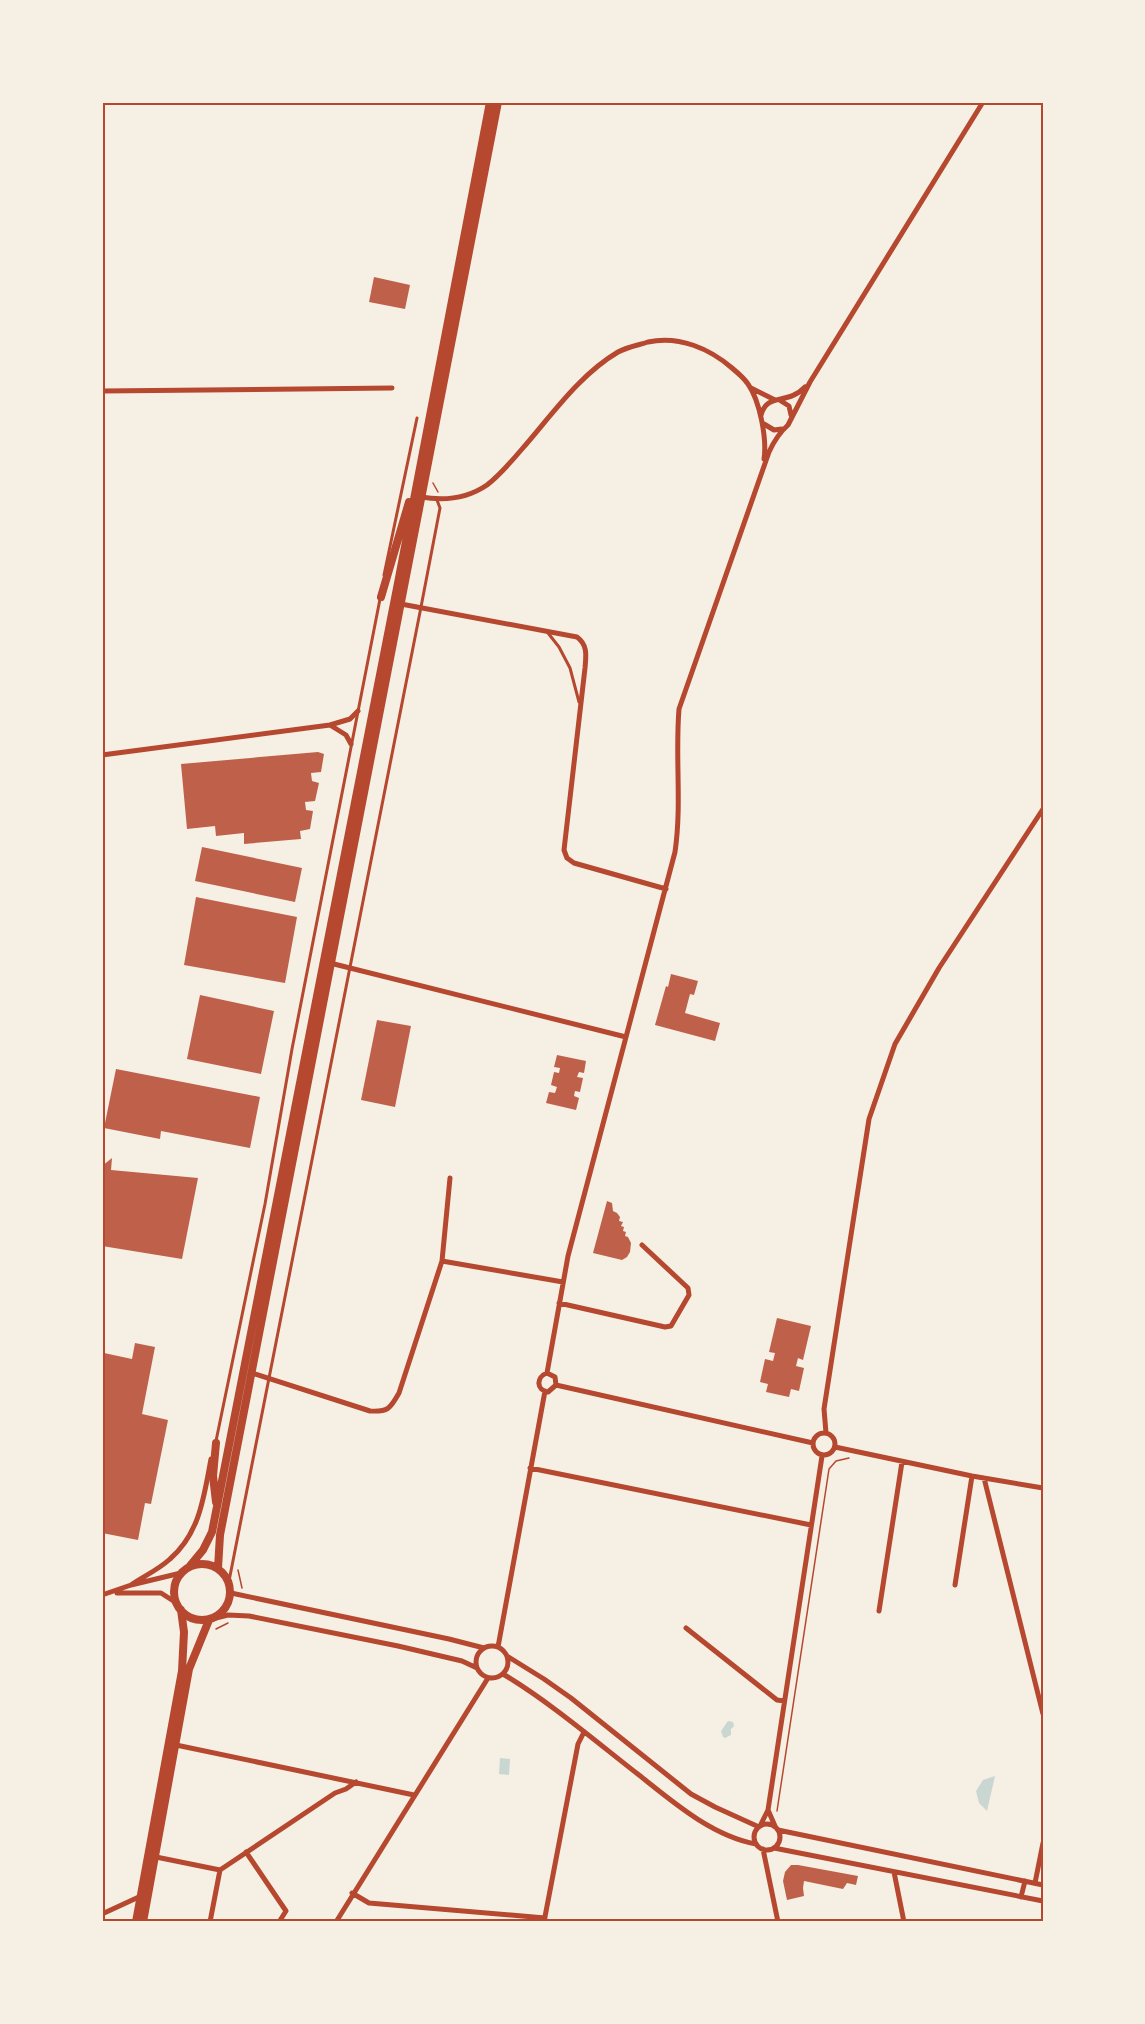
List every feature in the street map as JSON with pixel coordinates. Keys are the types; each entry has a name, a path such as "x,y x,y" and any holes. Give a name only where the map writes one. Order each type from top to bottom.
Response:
{"main road":[{"path":"212,1619 193,1619 181,1610 175,1602 175,1584 203,1550 212,1532 490,102"},
{"path":"218,1568 220,1535 498,102"},
{"path":"381,597 421,464"},
{"path":"216,1443 213,1476 214,1497 217,1505"},
{"path":"143,1922 189,1669 212,1619 228,1604 231,1593 229,1581 218,1568 205,1564 185,1570"},
{"path":"136,1922 182,1671 184,1632 181,1610"}],"street":[{"path":"547,1373 563,1282 675,852 679,824 677,726 679,709 769,452 782,429 788,425 810,382 983,102"},
{"path":"422,497 458,498 486,486 503,471 582,380 620,350 657,340 672,340 689,344 716,355 751,388 763,423 765,452 762,472"},
{"path":"761,415 763,407 798,394 810,382"},
{"path":"102,391 392,388"},
{"path":"751,388 789,406 791,417"},
{"path":"763,423 769,429 782,429"},
{"path":"400,604 577,637 582,641 585,648 585,668 564,850 567,858 574,863 666,889"},
{"path":"102,755 330,725 350,719 358,711"},
{"path":"330,725 346,735 351,744"},
{"path":"826,1433 824,1409 870,1119 895,1044 939,968 1043,809"},
{"path":"330,963 626,1037"},
{"path":"252,1372 370,1411 386,1411 392,1406 399,1393 441,1261 450,1178"},
{"path":"559,1303 665,1327 671,1326 689,1296 688,1288 642,1245"},
{"path":"441,1261 563,1282"},
{"path":"547,1373 555,1377 556,1385 552,1390 545,1391 539,1387 539,1379 547,1373"},
{"path":"556,1385 813,1443"},
{"path":"498,1647 545,1391"},
{"path":"826,1433 833,1437 835,1447 830,1454 822,1456 814,1449 813,1443 816,1436 826,1433"},
{"path":"131,1585 171,1558 190,1536 200,1514 216,1443"},
{"path":"835,1447 972,1476 1043,1488"},
{"path":"756,1844 755,1834 768,1809 822,1456"},
{"path":"879,1611 902,1462"},
{"path":"531,1468 811,1525"},
{"path":"955,1585 972,1476"},
{"path":"984,1478 1043,1714"},
{"path":"112,1593 131,1585 185,1570"},
{"path":"102,1595 161,1593 175,1602"},
{"path":"231,1593 484,1648 498,1647 507,1656 571,1698 691,1794 760,1826 770,1824 777,1828 1043,1885"},
{"path":"212,1619 228,1615 249,1616 398,1646 462,1661 477,1668 488,1678 503,1674 508,1662 507,1656"},
{"path":"686,1628 777,1700 784,1701"},
{"path":"477,1668 477,1657 484,1648"},
{"path":"503,1674 539,1696 699,1820 739,1839 769,1849 1042,1900"},
{"path":"336,1922 488,1678"},
{"path":"352,1893 369,1903 544,1920 578,1744 584,1732"},
{"path":"176,1745 414,1795"},
{"path":"210,1922 220,1870 335,1793 346,1790 356,1782"},
{"path":"768,1809 780,1839 769,1849 767,1866 778,1922"},
{"path":"1035,1883 1043,1843"},
{"path":"246,1852 286,1911 279,1922"},
{"path":"156,1857 220,1870"},
{"path":"894,1872 904,1922"},
{"path":"1021,1897 1025,1881"},
{"path":"102,1914 141,1896"}],"lane":[{"path":"216,1443 265,1204 292,1049 381,597 384,570 417,418"},
{"path":"229,1581 421,608 440,508 437,499"},
{"path":"547,631 570,668 581,708"}],"path":[{"path":"778,1814 829,1469 836,1461 849,1458 851,1455"},
{"path":"213,1631 236,1621"}],"shaded area":[{"path":"728,1721 733,1722 734,1726 731,1729 731,1735 725,1738 721,1731"},
{"path":"500,1758 510,1759 509,1775 499,1774"},
{"path":"995,1776 987,1811 979,1803 976,1791 983,1780"}],"building":[{"path":"374,277 410,285 405,309 369,302"},
{"path":"318,752 324,754 321,772 311,773 312,781 319,783 315,801 305,802 306,810 313,811 310,829 300,831 301,839 244,844 244,833 216,836 215,826 187,829 181,764"},
{"path":"202,847 302,868 295,902 195,881"},
{"path":"196,897 297,917 285,983 184,965"},
{"path":"671,974 698,981 694,995 690,994 685,1013 720,1023 715,1041 655,1025"},
{"path":"200,995 274,1011 261,1074 187,1059"},
{"path":"377,1020 411,1026 395,1107 361,1100"},
{"path":"557,1055 586,1061 584,1073 579,1072 577,1077 583,1078 580,1092 575,1091 574,1096 579,1098 576,1110 546,1103 549,1092 555,1093 557,1087 551,1085 554,1072 559,1073 560,1068 554,1067"},
{"path":"116,1069 260,1097 250,1148 161,1131 160,1139 104,1128"},
{"path":"112,1158 111,1170 198,1178 182,1259 102,1246 102,1166"},
{"path":"607,1201 612,1203 613,1211 620,1217 619,1221 623,1222 621,1226 624,1227 625,1236 631,1243 630,1252 622,1260 593,1253"},
{"path":"777,1318 811,1326 803,1360 798,1358 796,1366 804,1368 799,1391 791,1389 789,1397 766,1392 768,1384 760,1382 765,1359 773,1361 775,1353 769,1352"},
{"path":"135,1343 155,1347 142,1414 168,1420 151,1504 145,1503 138,1540 102,1533 102,1362 104,1353 132,1359"},
{"path":"791,1865 858,1876 856,1885 847,1883 843,1889 804,1881 804,1896 787,1900 783,1881 785,1872"}]}
